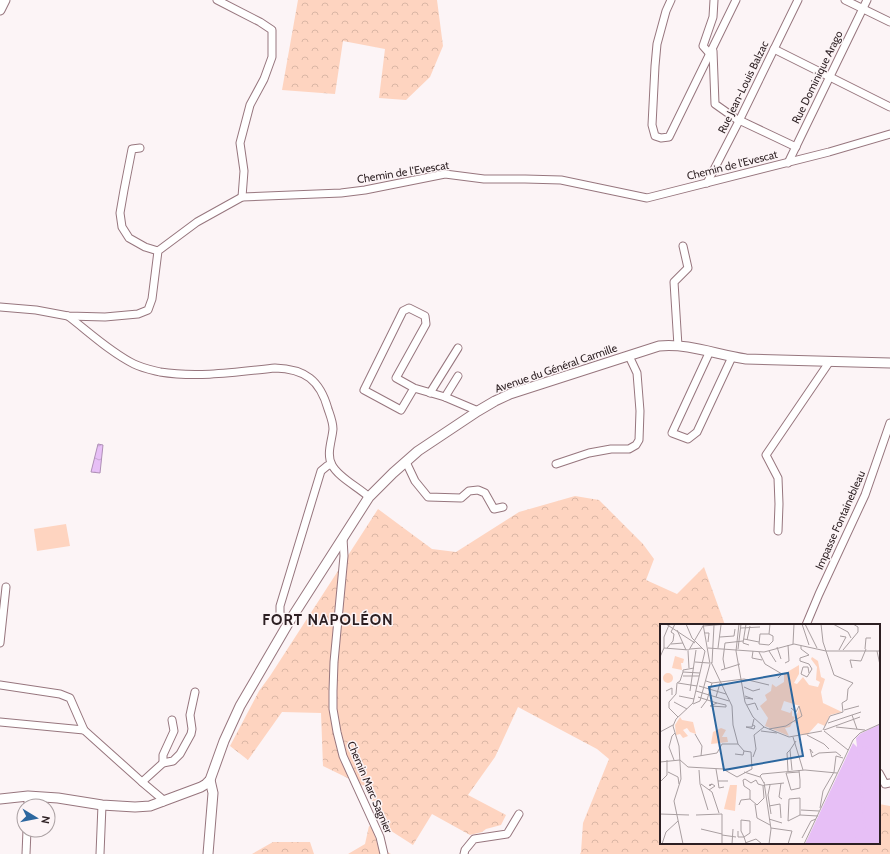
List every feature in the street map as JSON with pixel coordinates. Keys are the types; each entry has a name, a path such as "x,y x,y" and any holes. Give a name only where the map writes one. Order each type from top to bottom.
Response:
{"street":[{"path":"0,10 5,0"},
{"path":"218,0 272,30 272,57 264,79 250,105 240,143 244,171 242,197"},
{"path":"671,0 666,11 657,44 655,66 652,125 655,136 661,138 669,137 736,0"},
{"path":"711,51 703,46 713,17 714,0"},
{"name":"Rue Jean-Louis Balzac","path":"707,183 798,0"},
{"path":"845,0 890,22"},
{"name":"Rue Dominique Arago","path":"788,162 867,0"},
{"path":"774,48 890,107"},
{"path":"711,51 715,104 739,121 796,147"},
{"name":"Chemin de l'Evescat","path":"158,251 197,222 242,197 340,193 365,190 445,174 484,179 525,178 561,180 647,198 829,152 890,134"},
{"path":"0,307 36,310 68,316 105,317 138,314 148,310 152,299 158,251 129,238 122,227 120,213 132,149 140,148"},
{"path":"678,346 674,282 688,268 683,246"},
{"path":"414,388 400,410 364,390 403,311 409,308 425,316 426,324 396,378 414,388 445,397 478,411"},
{"path":"68,316 109,348 135,365 153,370 171,374 191,375 275,368 293,370 305,374 312,379 321,390 332,420 333,429 329,455 331,464 336,472 369,497"},
{"name":"Avenue du Général Carmille","path":"210,780 224,741 240,706 289,622 369,497 418,451 478,411 510,394 659,346 667,345 693,347 746,359 830,360 890,363"},
{"path":"430,393 458,348"},
{"path":"710,351 672,433 688,439 697,432 732,357"},
{"path":"556,464 589,453 611,449 629,449 636,445 639,440 640,411 637,372 629,356"},
{"path":"778,531 780,504 778,478 766,455 830,360"},
{"path":"445,397 458,376"},
{"name":"Impasse Fontainebleau","path":"806,624 818,594 865,495 890,423"},
{"path":"406,462 415,481 428,497 461,498 470,491 478,490 485,493 494,509 503,507"},
{"path":"289,622 280,614 280,606 321,471 331,464"},
{"name":"Chemin Marc Sagnier","path":"343,538 344,556 336,634 332,691 333,709 343,756 380,837 384,854"},
{"path":"0,643 6,587"},
{"path":"0,685 60,694 70,698 84,730 161,798 163,802"},
{"path":"142,782 163,763 173,761 180,754 191,734 192,729 190,715 195,692"},
{"path":"163,763 163,755 174,731 172,720"},
{"path":"0,722 84,730"},
{"path":"880,775 885,784 890,783"},
{"path":"0,799 28,796 58,798 102,805 135,807 150,806 201,787 210,780"},
{"path":"208,854 213,793 210,780"},
{"path":"100,854 102,805"},
{"path":"464,854 465,850 474,839 507,834 519,814"},
{"path":"26,854 27,838"}],"green space":[{"path":"298,0 437,0 443,46 430,77 406,100 379,98 385,49 343,41 335,94 282,90"},
{"path":"575,496 599,500 643,544 654,559 646,580 677,594 704,567 725,624 660,624 660,844 880,844 880,804 890,806 890,854 580,854 583,823 609,759 597,749 518,707 495,757 468,795 506,815 501,825 470,835 432,814 413,845 385,827 364,786 323,766 321,713 282,712 248,760 230,746 259,691 378,509 432,549 456,552 519,512"},
{"path":"66,524 70,546 37,551 34,529"},
{"path":"369,826 372,827 379,847 391,854 348,854 365,844"},
{"path":"273,842 310,842 314,854 252,854"}],"water":[{"path":"98,444 103,445 100,473 91,472"}],"district":[{"name":"FORT NAPOLÉON","path":"328,620"}]}
